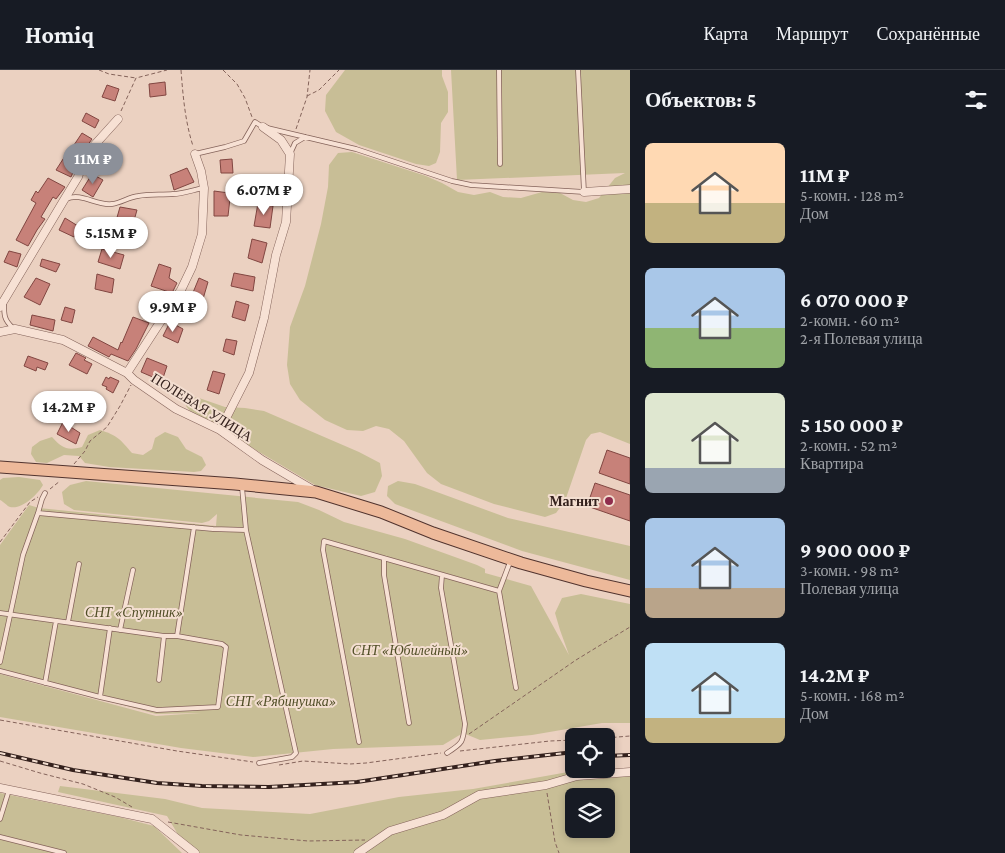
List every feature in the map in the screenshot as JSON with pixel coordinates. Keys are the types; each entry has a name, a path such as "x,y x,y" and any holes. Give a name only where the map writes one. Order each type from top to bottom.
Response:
{"main road":[{"path":"0,467 242,484 316,492 381,512 433,533 511,560 577,579 630,591"}],"street":[{"path":"2,304 78,177 83,162 90,150 118,119"},
{"path":"220,430 249,373 264,318 276,256 286,222 290,154 281,140 263,126"},
{"path":"127,373 181,290 192,267 202,234 204,188 195,154"},
{"path":"584,192 630,189"},
{"name":"ПОЛЕВАЯ УЛИЦА","path":"0,332 15,330 64,340 127,373 134,380 176,408 220,430 262,460 316,492"},
{"path":"358,853 390,831 443,815 479,795 546,786 577,776 630,772"},
{"path":"0,788 152,819 195,853"}],"lane":[{"path":"499,70 500,164"},
{"path":"195,154 244,141 255,122 263,126 356,149 471,185 584,192 578,70"},
{"path":"290,154 295,143 305,137"},
{"path":"64,200 80,197 102,204 112,204 136,196 174,194 204,188"},
{"path":"2,304 7,323 15,330"},
{"path":"242,484 246,530 296,753 292,757 259,763"},
{"path":"0,662 22,555 45,493"},
{"path":"38,514 246,530"},
{"path":"177,636 194,527"},
{"path":"359,742 323,550 324,541 499,591"},
{"path":"384,558 384,575 409,724"},
{"path":"511,560 499,591 516,688"},
{"path":"68,622 78,564"},
{"path":"120,630 133,570"},
{"path":"442,574 440,588 465,724 464,737 460,745 447,753"},
{"path":"0,612 164,636 177,636 222,644 226,647 218,707 157,710 0,671"},
{"path":"45,683 56,620"},
{"path":"100,697 110,628"},
{"path":"159,680 164,636"},
{"path":"0,819 9,790"},
{"path":"0,837 64,853"}],"path":[{"path":"99,70 109,74 136,78 167,70"},
{"path":"181,70 183,107 195,154"},
{"path":"222,70 237,84 255,122"},
{"path":"294,134 307,96 310,70"},
{"path":"307,96 319,90 339,70"},
{"path":"118,119 136,78"},
{"path":"0,542 30,502 59,482 85,451 90,441 107,427 134,380"},
{"path":"464,737 576,660 630,627"},
{"path":"0,720 177,751 259,763"},
{"path":"615,737 630,736"},
{"path":"279,766 303,762 366,763 565,740"},
{"path":"0,761 83,784 115,797 137,810"},
{"path":"546,786 554,842 559,853"},
{"path":"152,819 241,835 308,841 378,839"}],"green space":[{"path":"345,70 442,70 442,76 448,92 448,112 441,123 440,152 436,163 429,166 416,164 359,145 336,132 325,111 326,95"},
{"path":"451,70 630,70 630,444 600,432 591,434 586,440 565,501 556,513 545,517 494,504 441,484 427,473 404,441 389,429 376,426 363,431 347,430 325,420 300,400 290,384 287,365 290,327 305,286 321,224 328,187 329,165 338,153 352,152 426,176 458,192 474,195 490,192 503,197 521,198 542,192 560,193 573,200 586,202 599,198 615,178 625,173 457,180"},
{"path":"192,397 225,407 264,411 359,452 380,463 382,476 375,492 361,496 315,485 190,411 186,406 187,400"},
{"path":"100,430 118,438 132,453 143,455 152,449 155,438 165,432 178,437 186,449 202,457 206,465 201,471 194,472 109,467 85,463 79,456 64,455 47,463 36,462 31,454 32,447 40,441 52,437 65,448 82,447 88,435"},
{"path":"19,477 40,480 43,485 34,497 24,504 10,507 0,500 0,480 3,478"},
{"path":"86,481 298,502 344,522 405,539 477,565 485,569 485,573 531,586 569,655 555,613 562,598 581,594 630,604 630,723 602,723 532,735 480,740 463,733 443,745 333,749 253,757 181,748 0,717 0,674 156,716 201,713 156,714 0,671 0,545 29,505 39,508 216,526 217,514 209,521 202,523 74,510 64,504 62,492 70,485"},
{"path":"398,481 415,484 508,518 630,546 630,580 522,551 395,504 387,496 388,486"},
{"path":"630,769 630,853 189,853 167,816 58,792 60,786 165,799 202,808 310,814 399,797 473,789 565,773 565,778 615,778 615,770"},
{"path":"0,793 154,826 182,853 0,853"}],"building":[{"path":"165,82 166,95 150,97 149,84"},
{"path":"107,85 119,89 115,101 102,97"},
{"path":"86,113 99,120 95,128 82,121"},
{"path":"82,133 92,139 82,153 72,148"},
{"path":"65,156 77,163 71,177 56,170"},
{"path":"232,159 233,173 221,173 220,160"},
{"path":"187,168 194,182 174,190 170,175"},
{"path":"92,174 103,180 93,197 82,190"},
{"path":"48,178 65,187 56,199 53,197 41,217 45,219 28,246 16,240 36,203 31,200 36,191 38,193"},
{"path":"265,180 279,182 277,196 263,194"},
{"path":"214,191 229,193 228,216 214,216"},
{"path":"258,203 273,206 270,228 254,226"},
{"path":"120,207 137,210 133,224 116,221"},
{"path":"65,218 78,226 74,237 59,230"},
{"path":"252,239 267,243 262,263 248,258"},
{"path":"102,249 124,255 120,269 98,262"},
{"path":"9,251 21,254 17,267 4,262"},
{"path":"42,259 60,264 56,272 40,266"},
{"path":"159,264 171,268 169,278 177,283 172,293 151,286"},
{"path":"234,273 255,277 253,291 231,286"},
{"path":"97,274 114,279 112,293 95,289"},
{"path":"36,278 50,284 40,305 24,297"},
{"path":"199,278 208,282 203,299 192,295"},
{"path":"236,301 249,305 245,321 232,317"},
{"path":"65,307 75,310 72,323 61,320"},
{"path":"32,315 55,320 53,331 30,325"},
{"path":"133,317 149,323 128,361 111,354 109,357 88,346 93,337 118,350"},
{"path":"170,322 183,329 178,343 163,336"},
{"path":"226,339 237,341 234,355 223,351"},
{"path":"76,353 86,358 84,360 92,364 87,374 69,365"},
{"path":"28,356 48,363 45,370 37,367 36,371 24,366"},
{"path":"147,358 167,366 162,381 141,372"},
{"path":"213,371 225,374 219,394 207,390"},
{"path":"106,377 119,381 113,393 102,385"},
{"path":"63,422 80,433 76,444 57,434"},
{"path":"607,450 630,458 630,484 599,473"},
{"name":"Магнит","path":"595,483 630,495 630,521 587,506"}],"railway":[{"path":"0,753 73,770 157,783 269,787 357,782 495,761 565,753"},
{"path":"615,756 630,755"}],"place":[{"name":"Магнит","path":"609,501"}],"park label":[{"name":"СНТ «Спутник»","path":"134,612"},
{"name":"СНТ «Юбилейный»","path":"410,650"},
{"name":"СНТ «Рябинушка»","path":"281,701"}]}
